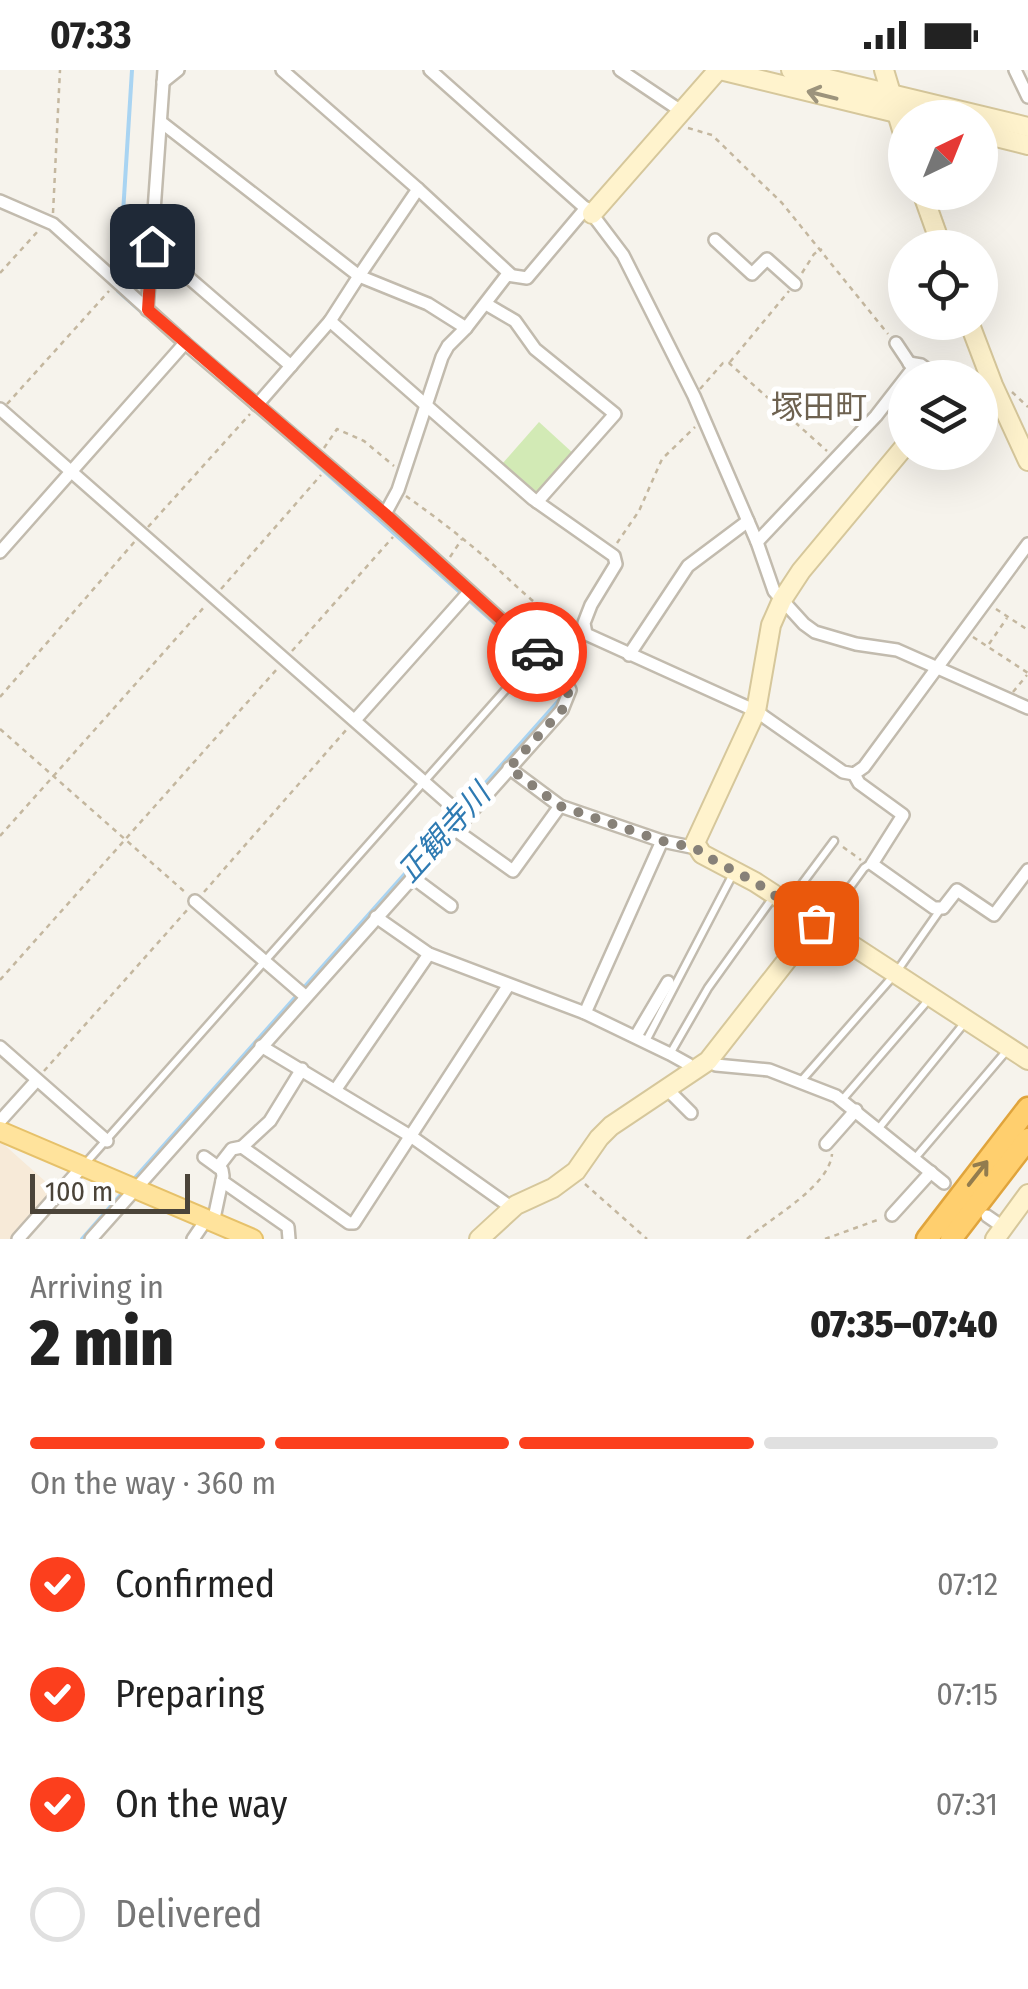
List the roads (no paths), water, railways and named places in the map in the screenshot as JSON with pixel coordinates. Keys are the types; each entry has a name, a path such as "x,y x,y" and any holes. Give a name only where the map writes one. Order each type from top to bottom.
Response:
{"highway":[{"path":"927,1239 1028,1108"},
{"path":"951,1239 1028,1140"}],"main road":[{"path":"0,1131 254,1239"}],"street":[{"path":"148,310 163,76 178,70"},
{"path":"282,70 510,274 527,278 719,70 888,110"},
{"path":"430,70 589,211 623,255 694,396 774,591 804,624 815,632 856,644 897,650 1028,708"},
{"path":"620,70 679,114"},
{"path":"792,70 1028,127"},
{"path":"884,70 892,100"},
{"path":"1015,70 1028,97"},
{"path":"161,122 358,276 428,304 466,328"},
{"path":"998,138 1028,145"},
{"path":"257,405 330,321 418,189"},
{"path":"0,201 49,223 385,514 568,683 568,699 562,710 91,1239"},
{"path":"714,240 752,274 766,259 795,284"},
{"path":"152,246 291,366"},
{"path":"385,514 398,490 448,346 510,274"},
{"path":"486,304 515,320 535,349 615,414 537,502"},
{"path":"330,321 537,502 610,553 616,564 591,604 584,623 586,634 756,712 844,772 854,774 862,770 1028,544"},
{"path":"896,343 907,360"},
{"path":"0,552 186,344"},
{"path":"757,542 888,401"},
{"path":"998,407 1028,461"},
{"path":"1,410 464,817"},
{"path":"696,848 696,838 756,712 771,626 782,600 801,571 888,466"},
{"path":"630,655 688,566 748,521"},
{"path":"355,720 469,592"},
{"path":"509,768 560,806 662,841 696,848 736,870 931,998 1022,1052"},
{"path":"854,774 859,783 903,815 872,864 940,910 957,890 994,915 1028,870"},
{"path":"454,829 514,871 560,806"},
{"path":"585,1013 662,841"},
{"path":"412,877 450,906"},
{"path":"195,901 305,996"},
{"path":"376,917 429,954 585,1013 701,1066 769,1070 802,1080 856,1110 944,1183"},
{"path":"479,1239 512,1208 573,1174 611,1126 701,1066 819,925"},
{"path":"336,1089 429,954"},
{"path":"641,1039 668,982"},
{"path":"242,1147 354,1224 508,986"},
{"path":"260,1046 412,1136 512,1208"},
{"path":"0,1047 107,1140"},
{"path":"218,1167 232,1149 242,1147 270,1121 302,1068"},
{"path":"0,1122 37,1080"},
{"path":"666,1088 691,1113"},
{"path":"826,1144 856,1110"},
{"path":"192,1239 210,1221 222,1181 222,1170 204,1157"},
{"path":"18,1239 82,1167"},
{"path":"892,1215 931,1172"},
{"path":"222,1181 288,1227 288,1239"},
{"path":"995,1227 1028,1194"}],"lane":[{"path":"82,1167 508,687"},
{"path":"670,1054 708,988 834,841"},
{"path":"819,925 864,868 872,864"},
{"path":"641,1039 736,870"},
{"path":"802,1080 894,974 940,910"},
{"path":"842,1100 931,998"},
{"path":"879,1128 967,1020"},
{"path":"916,1156 1022,1052"}],"waterway":[{"name":"正観寺川","path":"119,277 132,70"},
{"name":"正観寺川","path":"118,291 145,315"},
{"name":"正観寺川","path":"133,1180 561,698 555,677 277,429"},
{"name":"正観寺川","path":"82,1239 124,1191"}],"district":[{"name":"塚田町","path":"819,407"}]}
